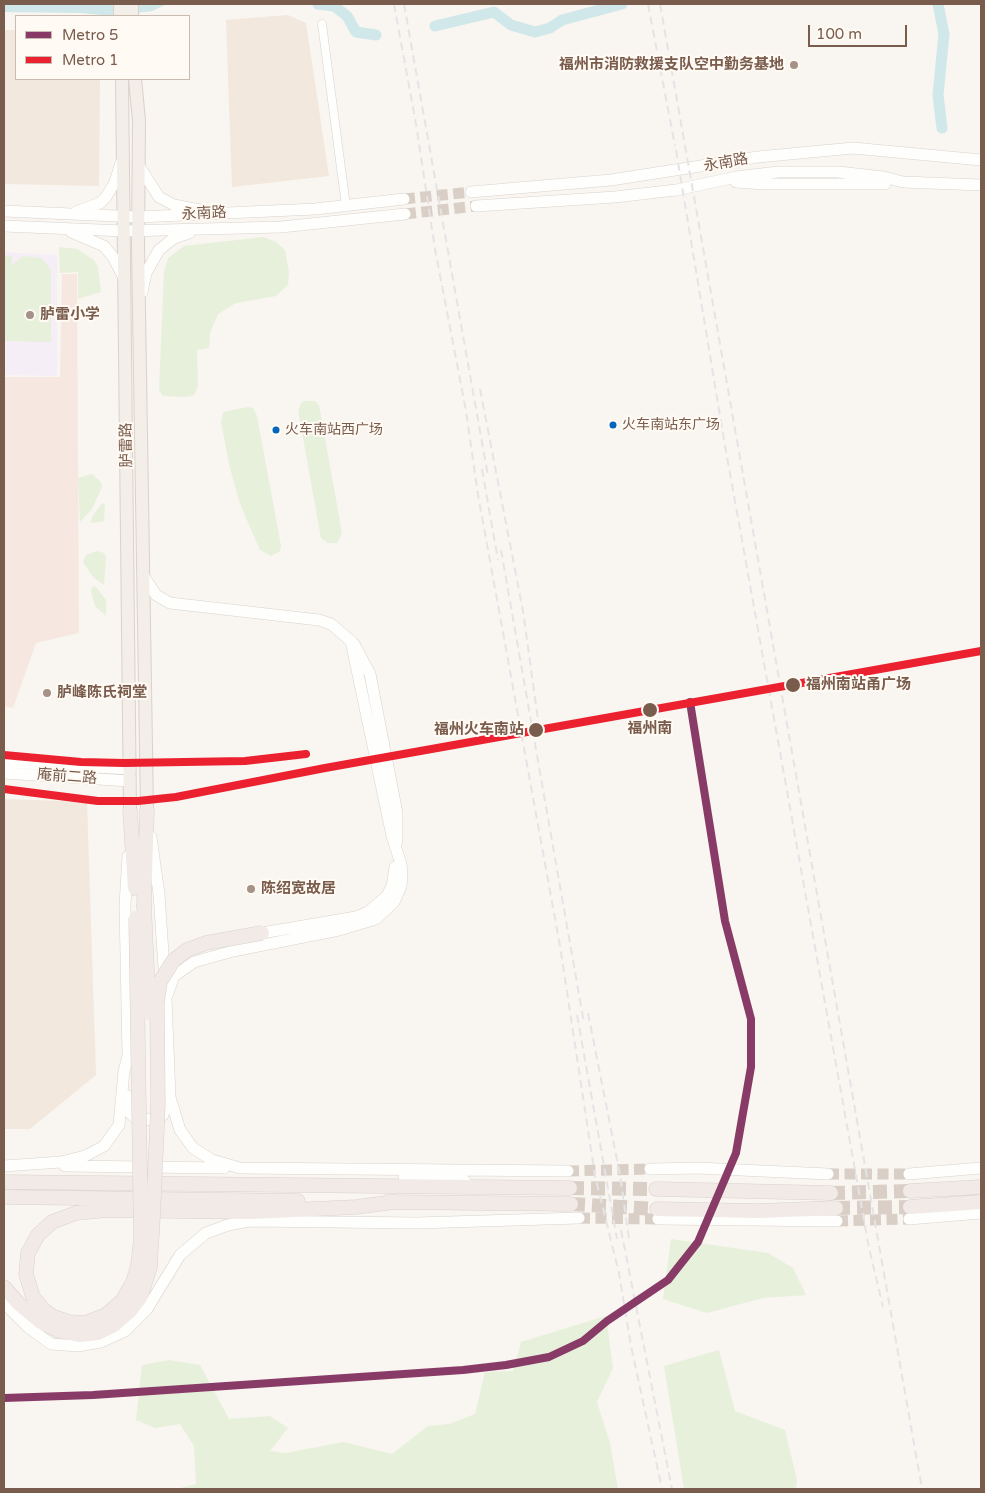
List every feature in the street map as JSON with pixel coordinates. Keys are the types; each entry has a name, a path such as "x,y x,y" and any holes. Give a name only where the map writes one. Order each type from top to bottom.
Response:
{"highway":[{"path":"147,810 140,905 141,1238 144,1266 122,1301 106,1315 85,1323 69,1322 52,1316 33,1297 26,1274 28,1253 38,1235 52,1222 66,1215 106,1210 251,1212 356,1207 394,1202"},
{"path":"130,812 140,905 150,1036 152,1238"},
{"path":"4,1287 18,1304 47,1325 59,1331 79,1335 98,1333 114,1325 130,1311 141,1296 144,1266 152,1238 158,1105 157,1003 160,982 173,962 188,950 206,943 264,939"},
{"path":"4,1182 570,1188"},
{"path":"910,1191 981,1187"},
{"path":"656,1189 832,1193"},
{"path":"4,1197 571,1204"},
{"path":"910,1213 981,1202"},
{"path":"658,1214 758,1211 837,1215"}],"main road":[{"name":"胪雷路","path":"122,80 130,812"},
{"name":"胪雷路","path":"135,80 139,120 138,231 147,810"},
{"name":"永南路","path":"471,192 611,180 758,158 852,148 977,158"},
{"path":"68,214 88,209 100,203 106,197 115,182 124,154"},
{"path":"139,166 159,196 174,205 216,214"},
{"path":"476,206 615,197 676,190 778,172 812,171 884,177 903,182 981,185"},
{"name":"永南路","path":"4,211 139,217 346,206 404,199"},
{"path":"4,226 124,231 280,227 405,214"},
{"path":"57,228 75,233 104,246 114,257 125,280"},
{"path":"139,306 146,273 159,250 174,238 202,229"},
{"path":"143,575 160,599 176,604 318,620 332,624 351,642 396,850 392,886 387,896 374,909 356,917 264,939 194,962 174,976 166,998"},
{"path":"4,762 130,775"},
{"name":"庵前二路","path":"4,773 130,775"},
{"path":"147,810 159,894 170,1097 180,1130 193,1148 212,1160 240,1168"},
{"path":"130,812 125,905 128,1108 135,1118 144,1120 159,1118 163,1115 170,1097"},
{"path":"4,1166 74,1159 85,1156 104,1146 120,1125 124,1071 128,1056"},
{"path":"4,1166 568,1171"},
{"path":"650,1169 697,1168 828,1174"},
{"path":"909,1174 981,1168"},
{"path":"328,1170 536,1187"},
{"path":"251,1212 417,1222"},
{"path":"910,1213 981,1213"},
{"path":"4,1303 28,1327 52,1344 78,1346 100,1342 125,1331 147,1309 180,1255 198,1239 215,1229 250,1222 417,1222 579,1218"}],"street":[{"path":"322,24 346,206"}],"shaded area":[{"path":"288,15 306,23 329,176 232,187 226,20"},
{"path":"4,30 15,30 15,80 100,80 99,186 4,184"},
{"name":"胪雷小学","path":"4,252 57,255 57,376 4,375"},
{"path":"62,274 77,274 79,633 36,643 13,708 4,706 4,377 60,377"},
{"path":"4,799 87,802 96,1075 30,1129 4,1129"}],"green space":[{"path":"263,237 276,242 285,250 289,273 288,285 276,296 236,303 218,314 210,333 209,348 197,350 198,386 194,395 187,397 163,396 159,390 164,272 168,258 184,246"},
{"path":"59,247 77,249 94,260 98,267 101,292 78,299 78,272 60,273"},
{"path":"5,256 12,256 12,265 23,256 41,258 51,269 51,342 4,341"},
{"path":"315,401 319,405 342,533 337,543 328,543 321,538 298,410 302,402"},
{"path":"248,407 253,408 257,416 281,546 280,551 271,556 260,550 240,504 230,468 221,422 223,413"},
{"path":"92,474 101,482 102,487 92,509 80,522 78,478"},
{"path":"102,503 105,504 104,521 91,523 92,517"},
{"path":"97,551 104,553 106,557 104,585 93,577 83,562 86,555"},
{"path":"93,586 97,588 106,600 106,616 95,606 91,591"},
{"path":"671,1239 768,1253 793,1268 806,1295 763,1298 707,1313 663,1299"},
{"path":"606,1316 613,1368 597,1402 610,1443 618,1489 177,1489 196,1484 194,1446 180,1424 155,1428 136,1420 142,1365 169,1360 200,1365 229,1419 270,1416 288,1428 270,1451 286,1453 343,1442 392,1454 428,1426 449,1424 475,1414 485,1372 513,1371 521,1342"},
{"path":"719,1350 735,1411 785,1430 797,1480 796,1489 684,1489 664,1366"}],"water":[{"path":"4,4 172,4 152,11 119,15 4,12"}],"waterway":[{"path":"318,4 334,6 347,16 356,32 376,35"},
{"path":"435,26 494,12 511,25 535,32 550,28 562,20 622,4"},
{"path":"938,4 944,34 938,95 942,128"}],"tunnel":[{"path":"404,199 471,192"},
{"path":"405,214 476,206"},
{"path":"568,1171 650,1169"},
{"path":"828,1174 909,1174"},
{"path":"570,1188 656,1189"},
{"path":"831,1193 910,1191"},
{"path":"571,1204 657,1209"},
{"path":"836,1208 910,1207"},
{"path":"579,1218 658,1219"},
{"path":"837,1221 909,1219"}],"railway":[{"path":"394,4 416,124 435,249 466,411 478,495 560,946 595,1176 619,1273 631,1346 662,1489"},
{"path":"404,4 488,476"},
{"path":"648,4 675,146"},
{"path":"660,4 922,1489"},
{"path":"676,150 724,440 869,1248 883,1307"},
{"path":"480,389 523,611 539,727"},
{"path":"482,469 498,560"},
{"path":"501,550 584,1023"},
{"path":"588,1013 620,1175 629,1239"},
{"path":"577,1015 617,1239"},
{"path":"621,1230 672,1489"}],"metro line":[{"name":"1","path":"4,789 98,801 138,801 176,797 325,768 981,651"},
{"name":"5","path":"4,1398 93,1395 463,1370 506,1365 549,1357 583,1341 607,1321 668,1280 698,1242 736,1153 751,1067 751,1019 725,921 690,702"},
{"name":"1","path":"4,755 81,762 124,763 245,761 306,754"}],"place":[{"name":"福州市消防救援支队空中勤务基地","path":"794,65"},
{"name":"胪雷小学","path":"30,315"},
{"name":"火车南站东广场","path":"613,425"},
{"name":"火车南站西广场","path":"276,430"},
{"name":"福州南站甬广场","path":"793,685"},
{"name":"胪峰陈氏祠堂","path":"47,693"},
{"name":"福州南","path":"650,710"},
{"name":"福州火车南站","path":"536,730"},
{"name":"陈绍宽故居","path":"251,889"}]}
